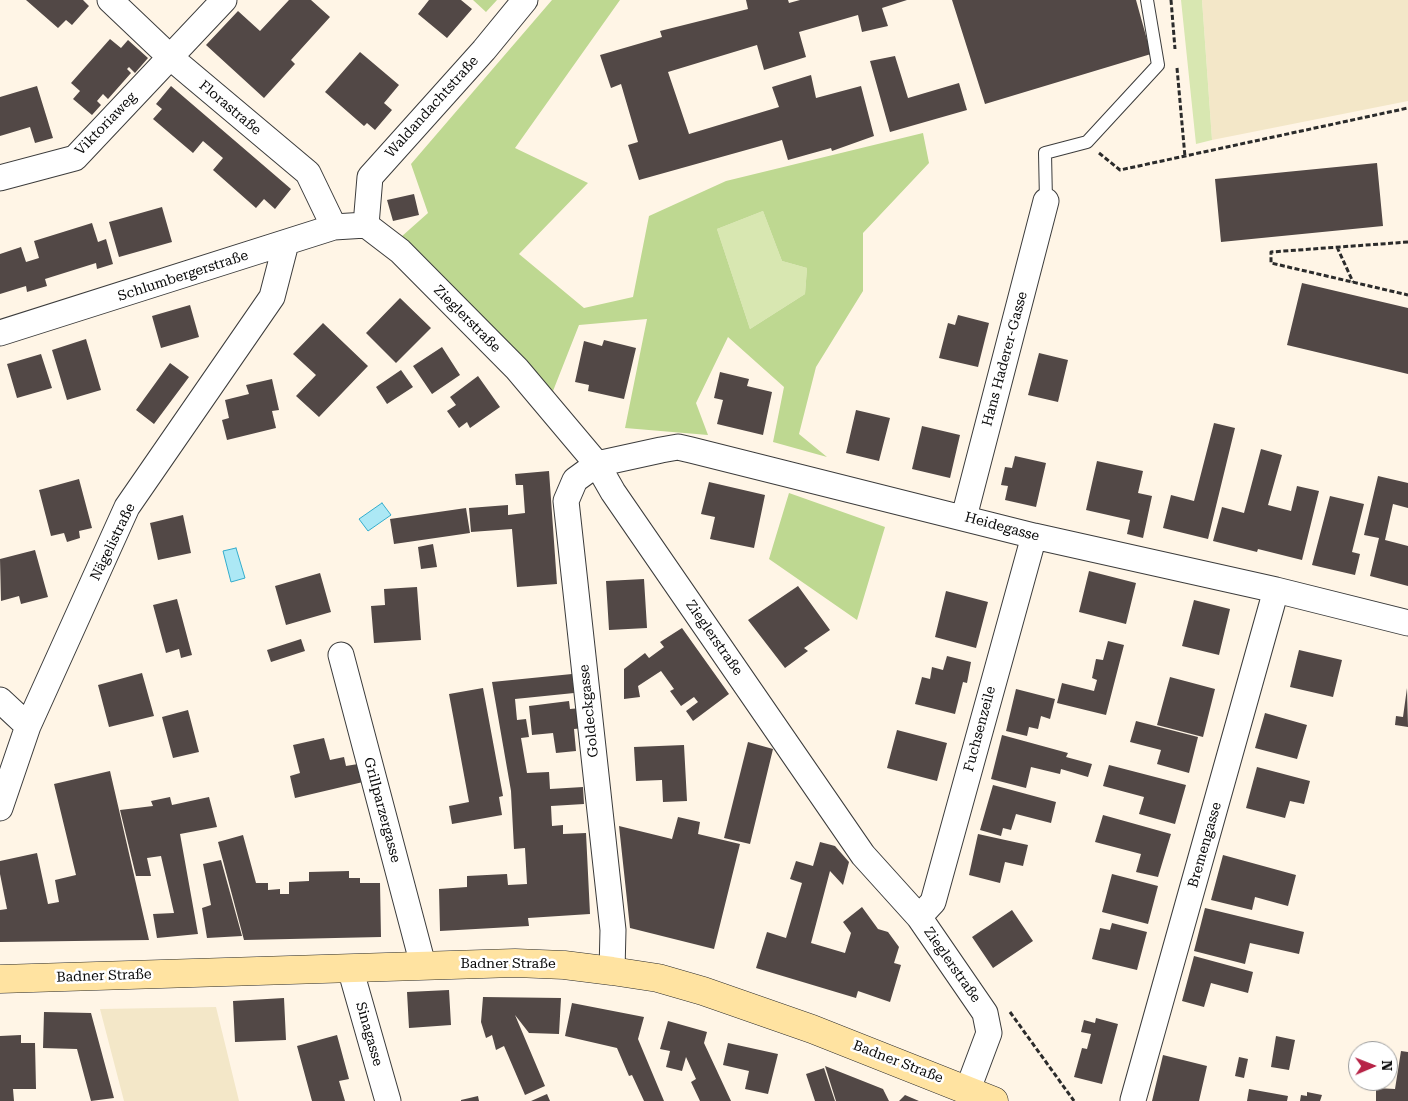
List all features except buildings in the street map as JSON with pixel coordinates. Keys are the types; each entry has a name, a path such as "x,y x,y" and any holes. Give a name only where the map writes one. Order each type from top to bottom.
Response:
{"street":[{"name":"Florastraße","path":"110,0 170,57 308,173 334,227"},
{"name":"Viktoriaweg","path":"0,178 75,158 224,0"},
{"name":"Waldandachtstraße","path":"366,225 370,177 484,50 524,0"},
{"name":"Hans Haderer-Gasse","path":"964,517 1046,201"},
{"name":"Schlumbergerstraße","path":"0,333 334,227 366,225"},
{"name":"Zieglerstraße","path":"366,225 400,251 517,369 597,464 624,508 863,854 919,917 985,1013 989,1033 968,1089"},
{"name":"Nägelistraße","path":"0,808 28,726 127,507 272,297 286,243"},
{"name":"Heidegasse","path":"597,464 678,447 1034,536 1276,590 1408,623"},
{"name":"Goldeckgasse","path":"597,464 575,480 566,501 613,930 612,971"},
{"name":"Fuchsenzeile","path":"919,917 933,902 1034,536"},
{"name":"Bremengasse","path":"1134,1100 1276,590"},
{"name":"Grillparzergasse","path":"340,655 423,965"},
{"path":"0,700 28,726"},
{"name":"Badner Straße","path":"0,980 423,965 515,963 564,965 658,978 703,991 812,1028 994,1101"},
{"name":"Sinagasse","path":"350,968 388,1101"}],"lane":[{"path":"1046,201 1046,153 1087,142 1158,65 1147,0"}],"path":[{"path":"1171,0 1185,156"},
{"path":"1087,142 1120,170 1408,108"},
{"path":"1408,242 1271,252 1271,262 1408,295"},
{"path":"1337,247 1353,282"},
{"path":"985,1013 1003,1002 1074,1101"}],"shaded area":[{"path":"1202,0 1408,0 1408,101 1212,140"},
{"path":"216,1007 239,1101 124,1101 100,1009"}],"green space":[{"path":"473,0 497,0 486,12"},
{"path":"552,0 620,0 515,148 588,183 519,254 584,308 633,297 649,216 726,181 923,133 929,163 863,233 863,291 816,367 799,434 827,457 773,442 784,387 728,337 696,403 708,435 625,428 647,319 579,325 553,391 401,237 428,213 411,164","holes":["763,211 782,261 807,268 805,294 750,329 717,229"]},
{"path":"1181,0 1202,0 1212,140 1196,144"},
{"path":"763,211 782,261 807,268 805,294 750,329 717,229"},
{"path":"789,493 885,527 857,620 769,559"}],"water":[{"path":"382,503 391,515 368,531 359,519"},
{"path":"236,548 245,578 231,582 223,551"}]}
